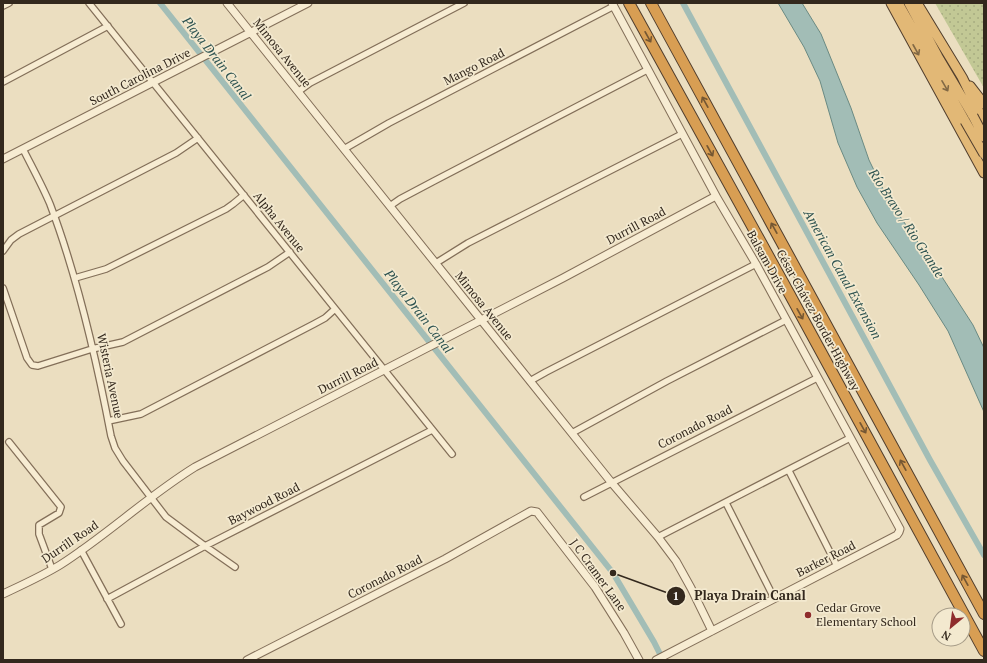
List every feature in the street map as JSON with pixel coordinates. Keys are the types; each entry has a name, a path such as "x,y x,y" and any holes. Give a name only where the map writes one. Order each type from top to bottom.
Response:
{"highway":[{"name":"César Chávez Border Highway","path":"629,3 984,651"},
{"name":"César Chávez Border Highway","path":"651,3 984,614"},
{"path":"890,3 983,167"},
{"path":"898,3 972,116 984,154"},
{"path":"909,3 984,137"},
{"path":"918,3 962,77 984,104"},
{"path":"955,120 969,122 975,117 972,116 962,77"},
{"path":"972,116 984,122"}],"street":[{"path":"3,6 9,3"},
{"name":"Alpha Avenue","path":"89,3 452,454"},
{"name":"Mimosa Avenue","path":"227,3 611,482 658,537 684,575 712,631"},
{"name":"South Carolina Drive","path":"3,159 308,3"},
{"path":"298,91 310,83 464,3"},
{"name":"Balsam Drive","path":"613,4 682,134 756,264 900,528 899,532"},
{"name":"Mango Road","path":"344,149 613,4"},
{"path":"3,82 108,26"},
{"path":"390,206 434,181 647,70"},
{"path":"436,263 468,243 682,134"},
{"path":"3,251 11,240 19,234 176,153 198,138"},
{"name":"Wisteria Avenue","path":"23,149 54,215 75,278 115,448 150,498 166,517 235,566"},
{"path":"75,278 106,269 226,209 244,195"},
{"name":"Durrill Road","path":"3,594 52,569 81,550 176,479 195,467 440,342 716,196"},
{"path":"3,288 27,358 32,365 43,365 68,355 123,342 268,267 290,252"},
{"path":"530,381 756,264"},
{"path":"108,421 141,414 314,324 325,318 335,309"},
{"path":"572,433 666,381 786,320"},
{"name":"Coronado Road","path":"584,497 817,378"},
{"name":"Baywood Road","path":"107,599 205,546 432,430"},
{"path":"658,537 789,471 850,438"},
{"path":"8,442 61,507 59,513 39,525 39,534 52,569"},
{"path":"789,471 837,566"},
{"path":"726,503 774,598"},
{"name":"Coronado Road","path":"247,660 445,559 531,511"},
{"name":"J C Cramer Lane","path":"531,511 537,512 595,587 639,660"},
{"name":"Barker Road","path":"656,660 897,535 899,532"},
{"path":"81,550 121,624"}],"green space":[{"path":"935,3 984,3 984,88"}],"water":[{"path":"778,3 802,3 821,34 851,108 869,160 888,199 973,325 984,348 984,412 948,331 877,223 857,187 838,143 820,81 804,47"}],"waterway":[{"name":"Playa Drain Canal","path":"160,3 613,573 663,660"},
{"name":"American Canal Extension","path":"683,3 930,460 984,555"}],"place":[{"name":"Playa Drain Canal","path":"613,573"},
{"name":"Cedar Grove Elementary School","path":"808,615"}],"water label":[{"name":"Río Bravo / Rio Grande","path":"907,223"}]}
